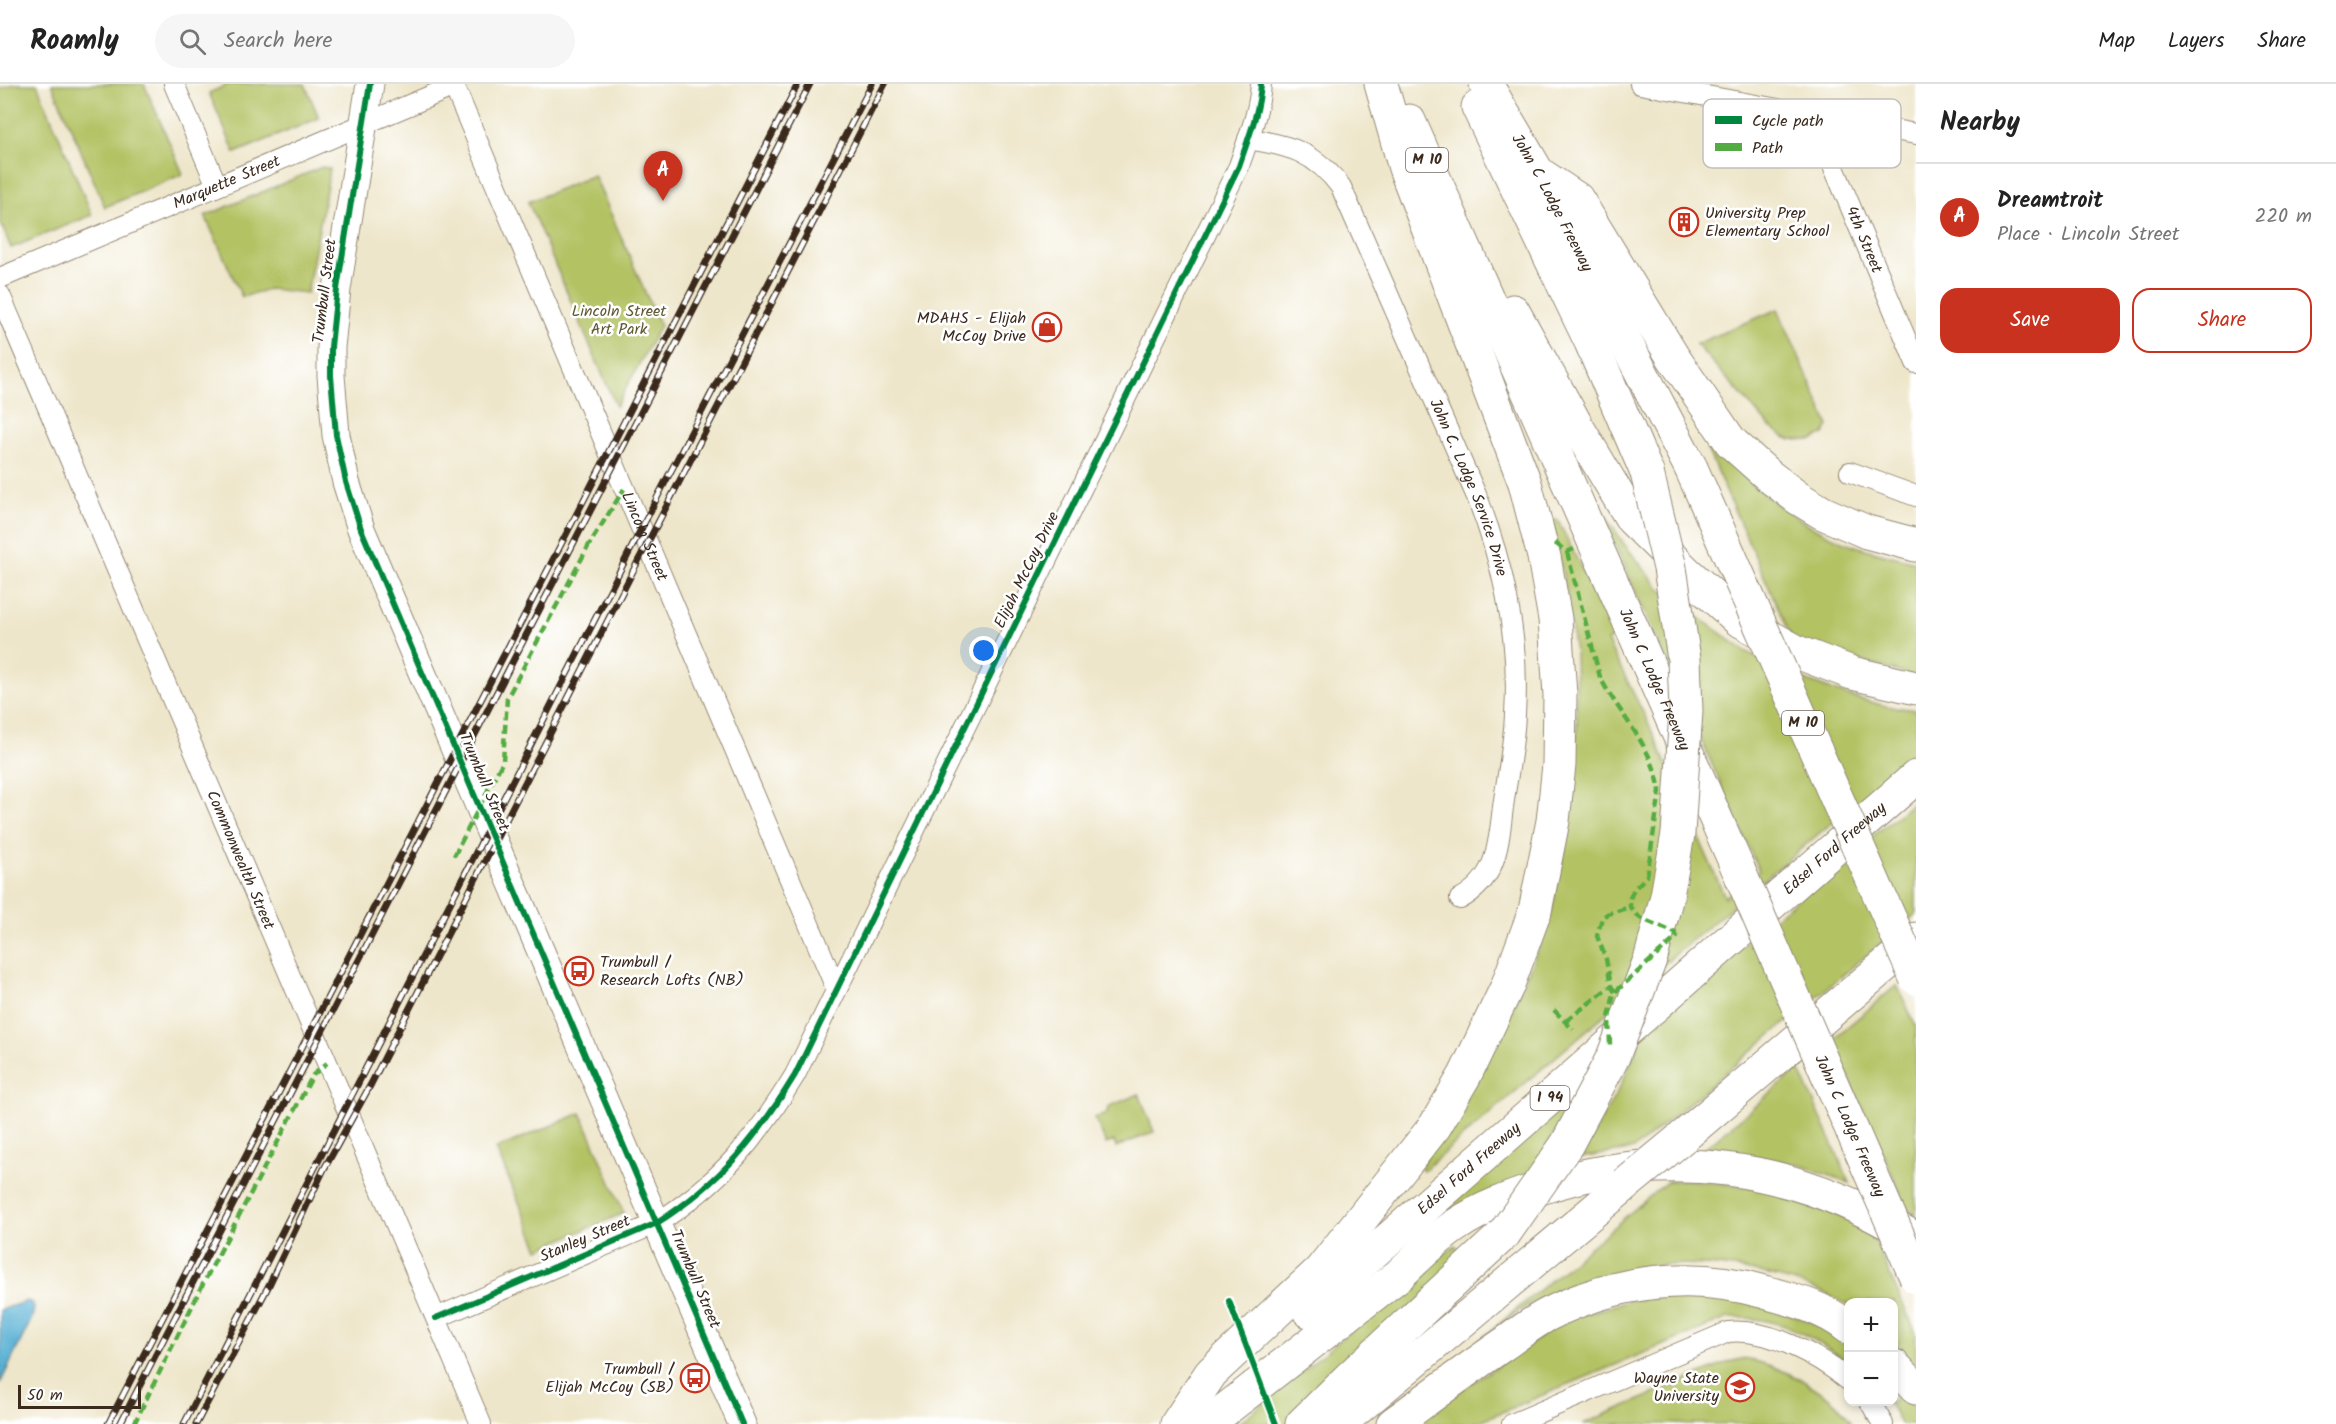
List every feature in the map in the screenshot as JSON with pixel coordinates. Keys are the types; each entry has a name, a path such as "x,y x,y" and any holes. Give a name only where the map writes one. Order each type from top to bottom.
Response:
{"highway":[{"path":"1177,1424 1211,1373 1320,1270 1435,1126 1465,1075 1507,987 1535,911 1553,820 1558,765 1560,695 1556,619 1544,557 1525,483 1406,168 1380,84"},
{"name":"John C Lodge Freeway","path":"1393,84 1916,1277"},
{"path":"1302,1424 1504,1234 1567,1144 1613,1057 1652,957 1667,896 1678,834 1686,711 1684,659 1670,568 1647,473 1591,342 1490,135 1478,105 1473,84"},
{"name":"John C Lodge Freeway","path":"1486,84 1538,173 1691,468 1916,978"},
{"path":"1538,173 1577,199 1672,357 1731,442 1769,476 1823,513 1867,532 1916,545"},
{"path":"1461,236 1522,324 1579,430 1632,519 1738,619 1797,652 1830,666 1884,682 1916,688"},
{"name":"Edsel Ford Freeway","path":"1190,1424 1344,1278 1916,777"},
{"path":"1339,1424 1916,939"},
{"path":"1207,1424 1399,1275 1458,1224 1508,1199 1569,1178 1596,1172 1680,1165 1742,1170 1769,1175 1833,1195 1858,1206 1916,1239"},
{"path":"1393,1424 1547,1315 1582,1299 1617,1288 1677,1280 1716,1281 1748,1287 1808,1304 1844,1325"},
{"path":"1898,1371 1916,1388"}],"street":[{"path":"174,84 217,186"},
{"path":"363,124 370,84"},
{"path":"1248,139 1258,110 1261,84"},
{"path":"1640,84 1723,99"},
{"name":"Marquette Street","path":"0,278 454,86"},
{"name":"Lincoln Street","path":"454,86 836,988"},
{"name":"Trumbull Street","path":"363,124 337,289 331,347 333,406 346,482 361,529 742,1424"},
{"path":"1901,131 1916,134"},
{"name":"John C. Lodge Service Drive","path":"1248,139 1282,144 1304,153 1323,166 1341,187 1477,496 1502,571 1515,650 1516,689 1513,740 1492,868 1474,890 1460,899"},
{"name":"Elijah McCoy Drive","path":"795,1075 1177,297 1239,166 1248,139"},
{"name":"4th Street","path":"1834,168 1916,363"},
{"name":"Commonwealth Street","path":"0,295 481,1424"},
{"path":"1850,472 1916,495"},
{"name":"Stanley Street","path":"436,1318 657,1223 695,1196 738,1157 773,1111 795,1075"},
{"path":"1512,1424 1718,1336 1739,1331 1762,1334 1790,1345 1844,1378"},
{"path":"1873,1406 1883,1424"}],"green space":[{"path":"13,84 37,84 92,215 11,248 0,221 0,89"},
{"path":"52,84 144,84 183,174 105,207"},
{"path":"229,84 305,84 319,118 235,153 209,93"},
{"path":"322,167 330,169 307,293 269,289 242,297 205,216"},
{"name":"Lincoln Street Art Park","path":"594,175 660,326 616,406 528,202"},
{"path":"1778,309 1829,426 1823,435 1813,440 1791,440 1770,427 1696,344"},
{"path":"1713,446 1743,476 1777,504 1814,527 1853,545 1916,562 1916,677 1793,641 1707,449"},
{"path":"1603,512 1624,544 1660,589 1745,651 1799,678 1848,696 1886,706 1916,710 1916,752 1672,957 1423,1171 1420,1168 1514,1006 1549,922 1565,848 1572,798 1577,729 1575,654 1567,596 1552,521 1557,520 1559,523 1615,636 1607,641 1646,718 1725,897 1759,871 1601,513"},
{"path":"1916,800 1916,914 1634,1149 1580,1158 1621,1085 1646,1026"},
{"path":"1897,985 1916,1027 1916,1215 1907,1207 1832,1040"},
{"path":"1799,1069 1850,1183 1800,1165 1704,1149"},
{"path":"1583,1087 1529,1177 1416,1237 1371,1275"},
{"path":"1139,1094 1154,1132 1116,1147 1114,1141 1106,1144 1095,1118 1107,1113 1110,1106"},
{"path":"581,1113 624,1213 539,1249 496,1149"},
{"path":"1689,1180 1770,1189 1867,1225 1916,1333 1916,1364 1898,1347 1898,1298 1844,1298 1844,1304 1815,1289 1780,1278 1727,1267 1699,1265 1643,1267 1589,1279 1562,1288 1519,1311 1467,1351 1668,1181"},
{"path":"1455,1245 1465,1257 1289,1424 1238,1424"},
{"path":"1692,1295 1732,1300 1774,1309 1814,1324 1844,1342 1844,1359 1806,1335 1778,1323 1728,1318 1473,1424 1411,1424 1567,1319 1636,1299"},
{"name":"Wayne State University","path":"1741,1359 1770,1366 1803,1381 1833,1401 1852,1424 1583,1424 1729,1362"},
{"path":"1898,1389 1916,1409 1916,1424 1901,1424 1890,1406 1898,1406"}],"water":[{"path":"27,1301 33,1303 32,1318 0,1384 0,1310"}],"railway":[{"path":"108,1424 798,84"},
{"path":"120,1424 810,84"},
{"path":"184,1424 658,496 872,84"},
{"path":"196,1424 269,1285 324,1169 371,1084 885,84"}],"marked path":[{"path":"454,856 503,761 507,698 589,545 624,489"},
{"path":"1555,543 1567,552 1574,549"},
{"path":"1567,552 1600,677 1643,745 1656,774 1660,791 1647,876 1634,889 1630,898 1630,907 1640,918 1675,933 1677,937 1614,993 1609,1018 1610,1045"},
{"path":"1615,992 1611,986 1606,959 1597,936 1602,918 1607,914 1630,907"},
{"path":"1566,1021 1611,986"},
{"path":"1554,1010 1573,1030"},
{"path":"134,1424 204,1282 313,1075 327,1063"}],"cycle path":[{"path":"370,84 337,289 331,347 336,435 346,482 361,529 742,1424"},
{"path":"436,1318 657,1223 700,1192 719,1175 766,1119 795,1075 1239,166 1256,116 1261,84"},
{"path":"1229,1301 1276,1424"}],"place":[{"name":"Dreamtroit","path":"663,201"},
{"name":"University Prep Elementary School","path":"1684,222"},
{"name":"MDAHS - Elijah McCoy Drive","path":"1047,327"},
{"name":"Trumbull / Research Lofts (NB)","path":"579,971"},
{"name":"Trumbull / Elijah McCoy (SB)","path":"695,1378"},
{"name":"Wayne State University","path":"1740,1387"}]}
